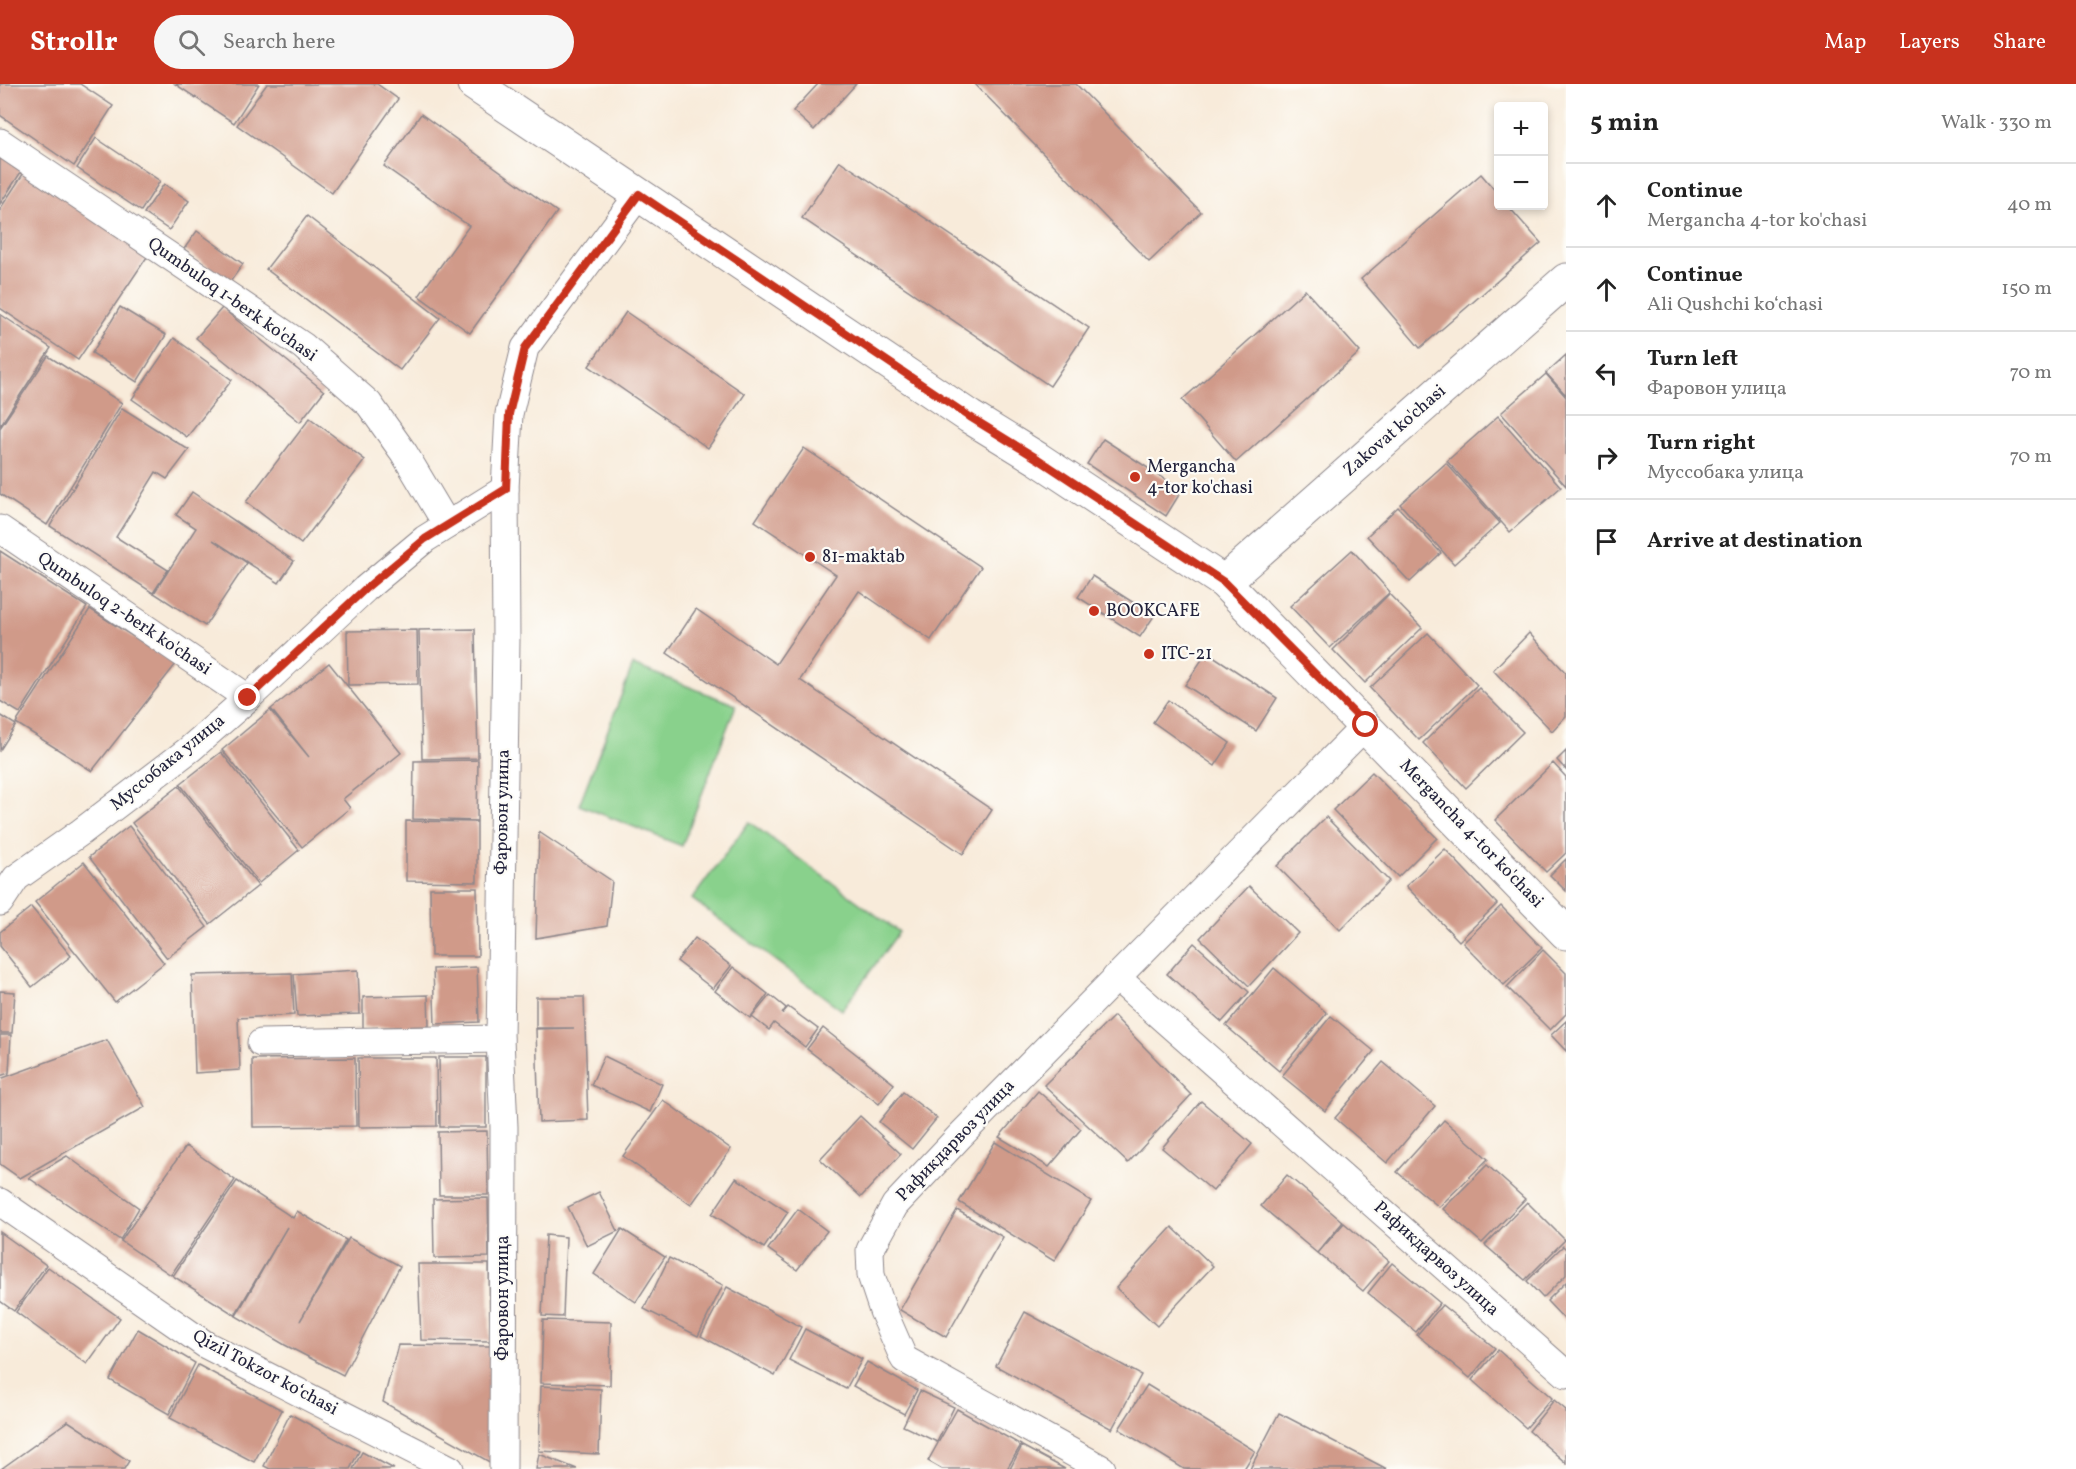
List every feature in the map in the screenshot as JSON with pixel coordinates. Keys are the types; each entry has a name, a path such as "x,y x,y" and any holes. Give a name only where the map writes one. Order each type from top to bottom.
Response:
{"main road":[{"name":"Mergancha 4-tor ko'chasi","path":"474,84 970,417 1224,582 1366,725 1566,933"},
{"name":"Zakovat ko'chasi","path":"1224,582 1566,280"}],"street":[{"name":"Qumbuloq 1-berk ko'chasi","path":"0,142 303,346 369,404 404,453 447,525"},
{"name":"Фаровон улица","path":"503,1469 504,1127 500,1039 506,489 509,414 525,348 639,194"},
{"name":"Муссобака улица","path":"0,902 8,873 81,832 190,749 365,589 425,539 506,489"},
{"name":"Qumbuloq 2-berk ko'chasi","path":"0,529 248,698"},
{"name":"Рафикдарвоз улица","path":"1102,1469 904,1359 883,1311 871,1275 870,1250 895,1205 967,1128 1366,725"},
{"name":"Рафикдарвоз улица","path":"1116,977 1566,1374"},
{"path":"261,1043 500,1039"},
{"name":"Qizil Tokzor koʻchasi","path":"0,1202 206,1345 450,1469"}],"green space":[{"path":"633,665 736,705 682,846 579,805"},
{"path":"749,822 899,932 842,1010 692,899"}],"building":[{"path":"0,84 80,84 113,106 74,166 0,115"},
{"path":"175,84 259,84 234,123"},
{"path":"267,84 377,84 398,99 332,193 237,125"},
{"path":"818,84 856,84 814,130 793,111"},
{"path":"975,84 1076,84 1201,212 1149,262"},
{"path":"421,114 557,212 470,333 419,296 469,226 384,166"},
{"path":"96,138 160,181 141,211 77,168"},
{"path":"0,154 23,169 0,204"},
{"path":"840,161 1089,328 1050,386 802,218"},
{"path":"25,171 149,254 78,360 0,308 0,209"},
{"path":"1481,174 1494,189 1494,210 1512,210 1541,243 1420,348 1361,279"},
{"path":"164,184 189,201 169,230 144,213"},
{"path":"307,216 440,318 400,370 266,269"},
{"path":"197,231 243,264 230,282 184,249"},
{"path":"1305,290 1360,352 1236,462 1182,400"},
{"path":"120,307 166,335 137,382 92,353"},
{"path":"222,308 324,391 300,422 196,338"},
{"path":"626,312 745,394 708,448 589,366"},
{"path":"0,314 51,348 0,426"},
{"path":"174,338 232,380 187,437 132,399"},
{"path":"1566,355 1566,395 1546,373"},
{"path":"48,356 122,403 47,525 0,494 0,428"},
{"path":"1546,374 1566,397 1566,486 1501,413"},
{"path":"122,408 189,450 167,479 156,472 116,537 168,570 153,593 50,526"},
{"path":"1498,416 1561,487 1510,532 1447,461"},
{"path":"310,418 365,460 301,544 246,502"},
{"name":"Mergancha 4-tor ko'chasi","path":"1103,439 1182,490 1166,516 1087,464"},
{"path":"804,448 981,567 931,640 859,591 800,680 992,810 963,854 667,653 696,609 776,664 836,575 755,521"},
{"path":"1446,463 1500,523 1454,564 1400,504"},
{"path":"192,492 294,561 279,583 213,540 247,563 205,626 154,593 196,528 176,515"},
{"path":"1398,507 1441,553 1410,582 1367,536"},
{"path":"1352,550 1390,592 1330,648 1290,606"},
{"path":"0,551 87,607 20,713 0,701"},
{"path":"1092,576 1154,616 1140,637 1078,597"},
{"path":"1389,594 1422,628 1365,683 1333,650"},
{"path":"90,609 176,664 92,771 16,723"},
{"path":"475,629 478,758 422,759 419,630"},
{"path":"417,630 418,684 348,685 347,631"},
{"path":"1428,633 1477,685 1419,740 1370,688"},
{"path":"1529,633 1566,673 1566,716 1552,731 1493,670"},
{"path":"1207,652 1277,698 1256,731 1185,685"},
{"path":"329,663 401,753 343,799 350,808 302,847 222,750 270,710 309,757 271,709"},
{"path":"1479,688 1523,732 1466,788 1423,743"},
{"path":"1168,700 1230,743 1215,766 1153,722"},
{"path":"0,715 16,725 0,750"},
{"path":"1566,751 1566,770 1557,760"},
{"path":"221,752 299,850 259,883 180,784"},
{"path":"478,760 477,821 413,819 414,761"},
{"path":"1553,763 1566,777 1566,853 1546,872 1495,820"},
{"path":"1372,772 1437,838 1398,877 1333,810"},
{"path":"179,786 258,886 210,924 132,823"},
{"path":"1326,817 1389,881 1340,930 1277,866"},
{"path":"406,821 477,822 477,882 406,881"},
{"path":"129,826 207,927 167,958 89,857"},
{"path":"539,832 612,881 607,926 536,938"},
{"path":"1445,849 1497,904 1459,941 1406,886"},
{"path":"1566,859 1566,891 1550,875"},
{"path":"84,862 164,963 115,1002 35,902"},
{"path":"1249,886 1298,933 1249,986 1200,938"},
{"path":"430,888 477,888 478,956 431,956"},
{"path":"1501,906 1542,948 1504,985 1463,943"},
{"path":"31,907 71,956 32,987 0,946 0,932"},
{"path":"695,938 731,966 713,989 677,961"},
{"path":"1194,943 1249,992 1222,1022 1167,974"},
{"path":"1543,950 1566,973 1566,1014 1550,1030 1507,987"},
{"path":"477,967 479,1022 435,1024 433,969"},
{"path":"733,967 768,994 750,1018 715,991"},
{"path":"1274,968 1327,1013 1279,1071 1226,1026"},
{"path":"358,970 360,1014 297,1016 294,974"},
{"path":"292,973 294,1015 238,1018 240,1070 195,1073 192,975"},
{"path":"0,991 15,992 12,1033 0,1033"},
{"path":"428,995 429,1026 363,1028 363,997"},
{"path":"770,995 786,1008 782,1014 788,1007 818,1029 805,1047 774,1023 769,1030 752,1017"},
{"path":"536,997 584,997 588,1120 539,1122 536,1029 574,1028 536,1028"},
{"path":"1114,1016 1191,1095 1128,1163 1044,1085"},
{"path":"1331,1016 1374,1051 1325,1111 1282,1076"},
{"path":"1566,1021 1566,1051 1551,1035"},
{"path":"823,1028 894,1084 879,1104 807,1049"},
{"path":"0,1035 11,1035 9,1073 0,1076"},
{"path":"107,1040 145,1107 20,1178 0,1164 0,1079"},
{"path":"604,1056 662,1084 650,1112 591,1085"},
{"path":"439,1057 486,1057 486,1127 440,1127"},
{"path":"355,1058 356,1126 253,1127 252,1059"},
{"path":"358,1058 436,1058 437,1126 359,1127"},
{"path":"1383,1062 1435,1106 1387,1163 1335,1118"},
{"path":"1038,1091 1081,1129 1049,1167 999,1137"},
{"path":"903,1092 937,1118 912,1149 879,1122"},
{"path":"663,1100 731,1149 691,1205 623,1156"},
{"path":"1201,1101 1252,1144 1213,1191 1162,1148"},
{"path":"860,1116 901,1154 861,1197 820,1159"},
{"path":"1444,1120 1488,1159 1439,1207 1397,1172"},
{"path":"487,1131 488,1195 439,1195 438,1132"},
{"path":"995,1142 1091,1201 1054,1261 959,1202"},
{"path":"186,1146 235,1180 171,1275 121,1241"},
{"path":"67,1156 139,1208 120,1240 29,1178"},
{"path":"1487,1165 1525,1199 1482,1243 1443,1209"},
{"path":"1287,1175 1343,1222 1317,1253 1261,1206"},
{"path":"736,1178 788,1212 764,1248 712,1214"},
{"path":"237,1181 293,1218 297,1211 346,1240 300,1321 349,1238 400,1266 343,1375 236,1316 287,1227 235,1315 173,1276"},
{"path":"599,1192 618,1231 587,1246 568,1207"},
{"path":"488,1198 489,1257 434,1258 433,1199"},
{"path":"1527,1202 1565,1240 1525,1280 1485,1245"},
{"path":"798,1209 827,1231 797,1270 768,1249"},
{"path":"957,1210 1003,1237 946,1337 900,1310"},
{"path":"1344,1223 1389,1261 1363,1291 1318,1253"},
{"path":"1172,1227 1213,1266 1157,1326 1116,1288"},
{"path":"622,1229 665,1257 636,1302 594,1274"},
{"path":"0,1232 46,1265 14,1311 0,1301"},
{"path":"546,1235 566,1237 563,1317 542,1316"},
{"path":"1563,1246 1566,1249 1566,1275 1543,1298 1527,1281"},
{"path":"669,1258 723,1285 698,1336 644,1309"},
{"path":"1392,1263 1440,1303 1416,1332 1368,1293"},
{"path":"418,1264 489,1264 490,1341 421,1340"},
{"path":"48,1267 120,1318 87,1364 16,1312"},
{"path":"1566,1282 1566,1321 1547,1301"},
{"path":"727,1287 801,1327 775,1376 701,1336"},
{"path":"1442,1305 1495,1348 1470,1378 1417,1335"},
{"path":"1025,1312 1141,1375 1112,1429 996,1366"},
{"path":"543,1320 611,1322 610,1385 541,1383"},
{"path":"138,1329 195,1363 169,1414 110,1380"},
{"path":"805,1329 862,1359 846,1389 789,1360"},
{"path":"398,1345 490,1346 493,1464 383,1402"},
{"path":"1498,1350 1552,1398 1526,1428 1472,1380"},
{"path":"867,1362 917,1390 904,1414 853,1386"},
{"path":"198,1365 282,1410 254,1462 170,1418"},
{"path":"1147,1385 1255,1451 1244,1469 1184,1469 1119,1429"},
{"path":"541,1386 601,1389 599,1454 539,1451"},
{"path":"920,1391 954,1407 937,1442 903,1426"},
{"path":"1554,1400 1566,1410 1566,1463 1529,1431"},
{"path":"957,1409 1021,1445 1007,1469 942,1469 928,1461"},
{"path":"1279,1413 1387,1469 1250,1469"},
{"path":"290,1414 359,1451 350,1469 270,1469 264,1466"},
{"path":"68,1421 129,1461 124,1469 1,1469"},
{"path":"1022,1446 1065,1469 1010,1469"},
{"path":"362,1452 394,1469 353,1469"},
{"path":"539,1454 577,1469 536,1469"}],"place":[{"name":"Mergancha 4-tor ko'chasi","path":"1135,477"},
{"name":"81-maktab","path":"810,557"},
{"name":"BOOKCAFE","path":"1094,611"},
{"name":"ITC-21","path":"1149,654"}],"route":[{"path":"248,698 365,589 425,539 506,489 509,414 525,348 639,194 970,417 1038,459 1224,582 1366,725"}]}
